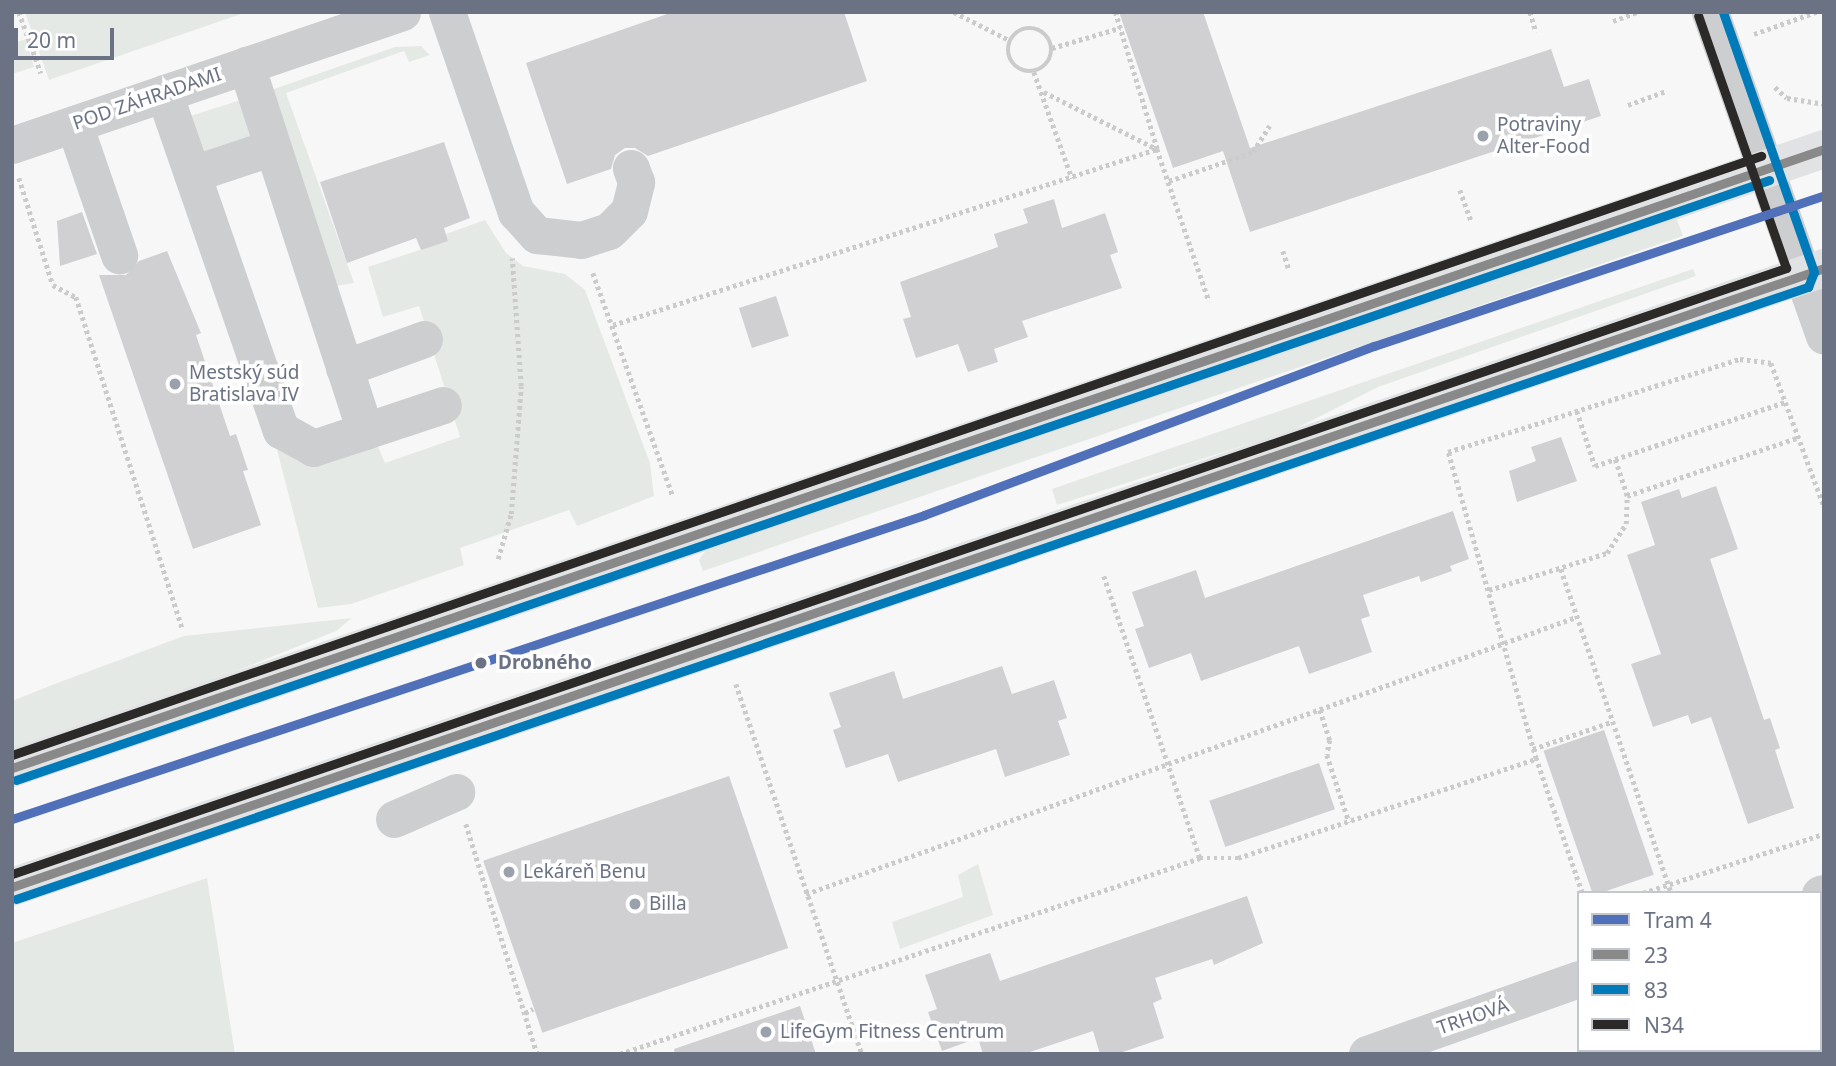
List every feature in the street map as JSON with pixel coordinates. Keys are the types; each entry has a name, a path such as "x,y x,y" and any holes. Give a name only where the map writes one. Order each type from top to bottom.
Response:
{"main road":[{"path":"12,768 1824,149"},
{"path":"12,887 1813,272"}],"street":[{"name":"POD ZÁHRADAMI","path":"14,158 74,124 402,12"},
{"path":"447,12 516,212 537,235 581,240 608,231 629,211 636,182 631,168"},
{"path":"1710,12 1765,168 1813,272 1824,335"},
{"path":"246,65 365,430"},
{"path":"164,93 281,430 313,448 443,405"},
{"path":"74,124 119,255"},
{"path":"192,174 273,147"},
{"path":"344,368 424,339"},
{"path":"394,819 461,806"},
{"name":"TRHOVÁ","path":"1367,1054 1577,980"}],"path":[{"path":"19,12 41,73"},
{"path":"954,12 1009,40"},
{"path":"1115,12 1157,149 1209,300"},
{"path":"1530,12 1536,32"},
{"path":"1614,21 1638,12"},
{"path":"1746,37 1816,12"},
{"path":"1035,28 1044,32 1052,48 1044,68 1034,72 1014,66 1008,57 1009,40 1017,30 1035,28"},
{"path":"1052,48 1120,28"},
{"path":"1034,72 1044,92 1072,178"},
{"path":"1044,92 1157,149"},
{"path":"1628,104 1666,92"},
{"path":"1168,181 1253,152 1269,126"},
{"path":"613,325 1157,149"},
{"path":"14,158 53,285 76,297 182,627"},
{"path":"1460,190 1471,220"},
{"path":"498,559 511,514 522,387 511,250"},
{"path":"1283,251 1289,269"},
{"path":"588,260 673,496"},
{"path":"1581,891 1535,759 1448,452 1740,359 1771,363 1824,506"},
{"path":"1577,411 1595,466 1785,402"},
{"path":"1627,496 1799,437"},
{"path":"1489,590 1607,554 1626,524 1627,496 1615,459"},
{"path":"1561,569 1574,618 1670,891"},
{"path":"1104,576 1200,858"},
{"path":"806,894 1168,762 1320,710 1503,641 1574,618"},
{"path":"736,684 862,1054"},
{"path":"1320,710 1330,740 1327,755 1349,821"},
{"path":"1532,749 1611,722"},
{"path":"620,1054 1200,858 1238,858 1535,759"},
{"path":"461,806 537,1054"},
{"path":"1649,891 1824,834"},
{"path":"525,1013 533,1009"}],"shaded area":[{"path":"25,12 247,12 49,80"},
{"path":"26,39 34,67 12,74 12,44"},
{"path":"421,46 430,55 409,62 404,51 286,93 354,283 336,286 271,90 395,47"},
{"path":"247,98 259,135 203,157 181,119"},
{"path":"1676,217 1683,236 703,571 699,560 707,549"},
{"path":"485,220 506,253 523,266 565,274 585,290 650,463 654,496 577,526 569,510 460,548 464,565 351,604 318,608 276,446 298,460 376,442 385,463 460,437 419,306 383,317 368,267 447,241 446,234"},
{"path":"1693,269 1696,276 1378,387 1293,430 1057,505 1052,489"},
{"path":"352,618 336,631 214,680 12,748 12,701 60,682 184,636"},
{"path":"978,864 993,915 900,949 892,922 963,897 958,875"},
{"path":"207,878 235,1054 12,1054 12,943"}],"building":[{"path":"673,12 844,12 867,81 648,156 635,148 625,148 615,155 611,169 567,184 526,63"},
{"path":"1119,12 1203,12 1250,148 1551,49 1564,87 1589,79 1601,116 1250,232 1223,151 1173,168"},
{"path":"444,142 470,218 444,228 448,241 421,250 416,238 347,263 320,182"},
{"path":"1054,199 1062,228 1105,213 1118,252 1110,255 1122,288 1022,321 1028,337 994,349 998,362 968,372 958,344 916,358 903,319 911,317 900,282 998,247 994,234 1028,223 1023,209"},
{"path":"82,212 97,254 60,266 57,221"},
{"name":"Mestský súd Bratislava IV","path":"167,251 201,333 196,335 230,436 236,434 248,470 243,471 261,525 193,549 99,275 126,275 139,261"},
{"path":"776,296 789,336 752,348 739,308"},
{"path":"1561,437 1577,481 1517,502 1509,471 1536,461 1531,447"},
{"path":"1716,486 1738,549 1710,559 1764,720 1770,718 1780,748 1775,750 1794,808 1748,824 1711,717 1691,724 1688,715 1653,727 1631,664 1661,654 1627,555 1655,545 1641,502 1679,489 1682,498"},
{"path":"1453,511 1469,559 1450,566 1452,571 1421,582 1419,576 1363,595 1370,616 1361,619 1372,652 1309,674 1299,646 1201,681 1191,653 1149,668 1135,629 1144,626 1132,592 1196,570 1205,598"},
{"path":"1002,666 1012,694 1054,680 1067,718 1058,721 1070,755 1005,777 996,749 898,782 888,754 846,768 833,730 841,727 829,693 894,671 903,699"},
{"path":"1604,730 1654,875 1606,891 1592,891 1543,751"},
{"path":"1319,763 1335,809 1225,847 1209,801"},
{"name":"Billa","path":"729,776 788,948 542,1033 483,861"},
{"path":"1247,896 1263,943 1214,965 1212,959 1155,978 1162,999 1153,1003 1164,1038 1117,1054 1100,1054 1093,1031 1024,1054 983,1054 978,1038 942,1051 928,1012 937,1009 925,975 990,953 1000,981"},
{"path":"800,1006 816,1054 675,1054 674,1049"}],"tram line":[{"name":"4","path":"12,819 924,515 1374,346 1824,195"}],"transit line":[{"name":"83","path":"16,899 1808,287 1814,272 1723,12"},
{"name":"N34","path":"12,874 1786,268 1698,16"},
{"name":"23","path":"12,768 1824,149"},
{"name":"N34","path":"12,755 1761,156"},
{"name":"83","path":"16,780 1769,180"},
{"name":"23","path":"12,887 1824,268"}],"place":[{"name":"Potraviny Alter-Food","path":"1483,136"},
{"name":"Mestský súd Bratislava IV","path":"175,384"},
{"name":"Drobného","path":"481,663"},
{"name":"Lekáreň Benu","path":"509,872"},
{"name":"Billa","path":"635,904"},
{"name":"LifeGym Fitness Centrum","path":"766,1032"}]}
